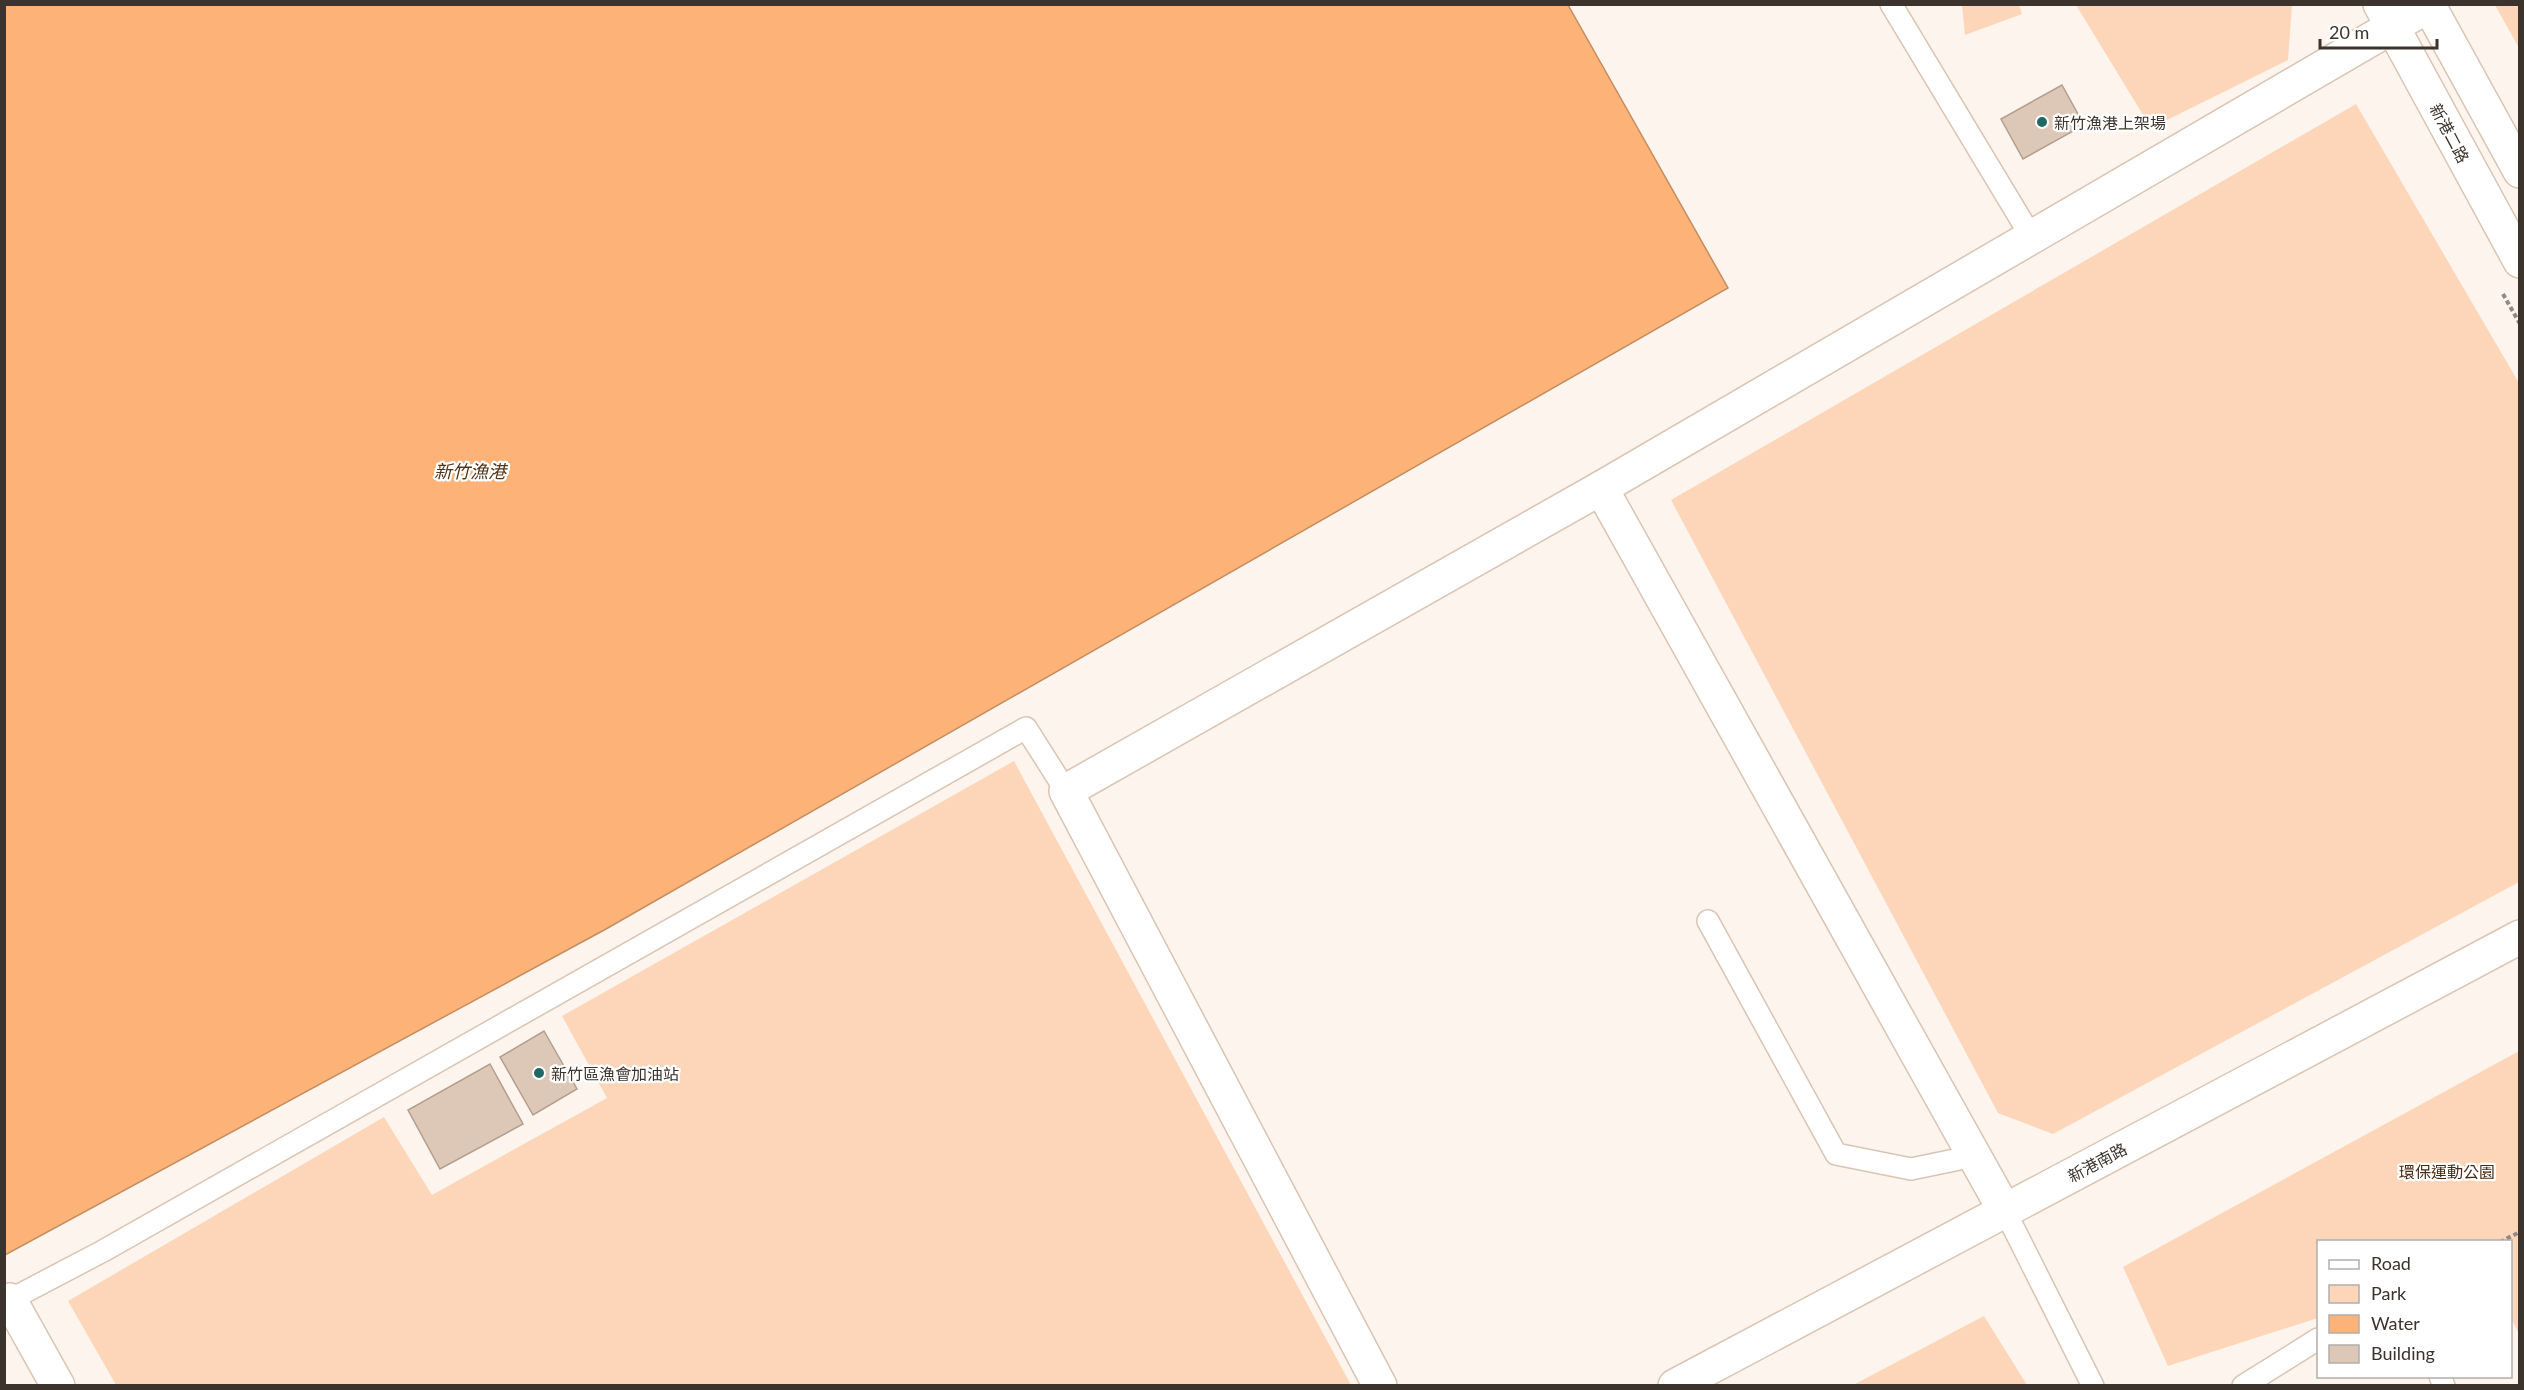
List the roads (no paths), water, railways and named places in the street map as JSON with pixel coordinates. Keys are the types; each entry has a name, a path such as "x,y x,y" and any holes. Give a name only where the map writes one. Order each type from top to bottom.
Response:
{"street":[{"path":"1380,1386 1066,791 1601,488 2032,238 2386,16 2428,5 2520,171"},
{"name":"新港二路","path":"2386,16 2520,261"},
{"path":"1601,488 2005,1211"},
{"name":"新港南路","path":"1675,1386 2520,938"},
{"path":"7,1301 58,1386"}],"lane":[{"path":"1891,4 2032,238"},
{"path":"7,1301 103,1251 1026,728 1066,791"},
{"path":"1708,921 1836,1154 1911,1169 1974,1156"},
{"path":"2005,1211 2093,1386"},
{"path":"2243,1386 2317,1340"}],"water":[{"name":"新竹漁港","path":"5,4 1568,5 1728,288 606,929 5,1255"}],"place":[{"name":"新竹漁港上架場","path":"2042,122"},
{"name":"新竹區漁會加油站","path":"539,1073"}],"park label":[{"name":"環保運動公園","path":"2447,1171"}]}
